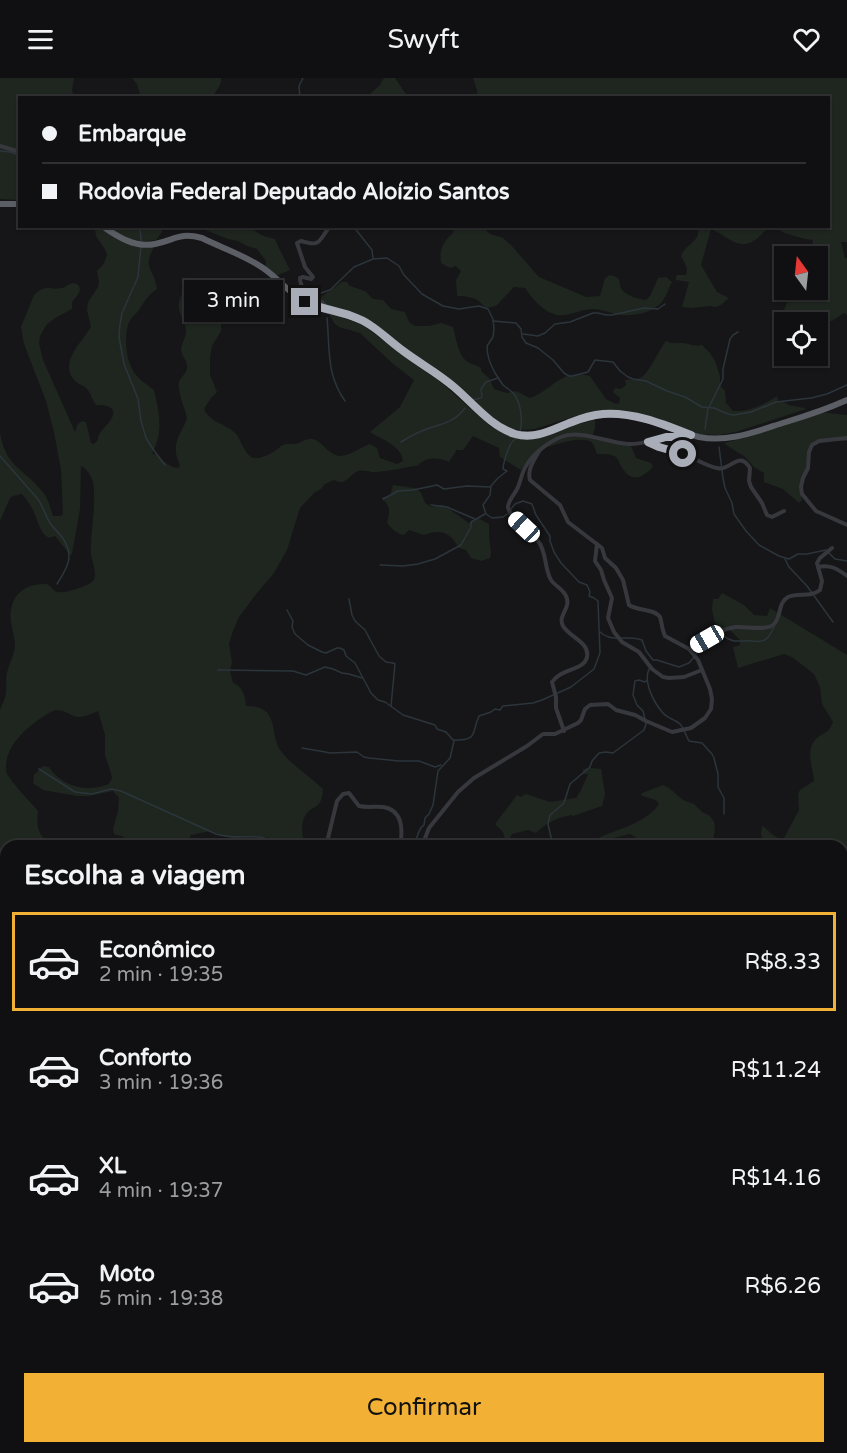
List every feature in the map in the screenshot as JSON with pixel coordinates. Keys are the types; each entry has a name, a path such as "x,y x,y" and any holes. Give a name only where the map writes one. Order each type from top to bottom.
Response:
{"highway":[{"path":"1,204 18,204"},
{"path":"105,228 123,239 139,244 154,244 182,235 202,238 256,263 305,302 356,318 371,326 445,380 492,421 507,431 519,435 535,436 587,417 621,414 641,417 709,439 740,436 813,414 847,400"}],"street":[{"path":"0,146 18,151"},
{"path":"326,310 322,302 304,290 300,284 299,279 313,277 305,267 297,243 301,241 316,244 328,228"},
{"path":"564,731 556,708 552,682 559,674 583,664 587,658 587,650 562,624 562,616 568,607 567,598 551,579 540,544 513,516 508,506 527,464 558,438 569,435 584,436 627,444 691,435"},
{"path":"847,438 819,441 812,446 809,452 809,466 801,490 820,513 847,525"},
{"path":"648,442 717,468 725,468 739,460 745,462 750,468 751,486 767,515 772,517 784,511"},
{"path":"424,840 436,818 458,792 474,778 543,734 555,734 580,722 587,707 608,704 618,711 633,714 670,732 691,728 707,717 711,709 711,694 696,656 689,649 665,636 660,618 655,612 629,605 625,584 616,568 606,558 602,548 568,522 560,505 530,480 530,468 539,452"},
{"path":"597,543 596,561 612,598 608,615 609,622 622,642 639,652 652,669 663,677 684,677 702,670"},
{"path":"689,649 735,627 772,626 786,598 813,594 820,590 822,581 818,561 832,548"},
{"path":"818,567 824,565 832,567 847,576"},
{"path":"327,840 337,801 343,794 349,793 359,806 383,807 394,811 402,827 401,840"}],"shaded area":[{"path":"0,78 74,78 72,90 74,96 18,96 18,200 0,199"},
{"path":"132,78 221,78 213,96 140,96 137,84"},
{"path":"384,78 395,78 407,96 368,96"},
{"path":"473,78 847,78 847,242 841,242 845,258 847,258 847,315 844,313 832,321 828,321 828,312 788,312 784,309 788,300 828,300 828,246 812,246 813,240 774,228 830,228 830,96 477,96"},
{"path":"98,228 127,244 139,247 155,245 149,264 157,289 130,320 126,344 128,358 136,375 154,390 159,414 159,430 152,453 170,466 178,468 180,466 176,456 176,447 187,418 179,386 187,364 181,349 186,329 179,304 181,295 187,289 196,285 204,285 218,293 223,299 219,311 221,331 212,346 210,357 210,375 217,392 204,409 210,417 236,434 251,457 262,457 285,444 296,444 313,439 335,455 348,455 370,444 377,448 380,458 397,464 403,461 395,447 370,432 400,407 414,380 360,333 339,327 329,314 364,326 443,384 490,426 506,434 523,437 595,420 592,436 630,445 636,458 651,463 653,467 640,476 632,477 615,456 597,454 591,442 580,440 536,452 521,470 500,457 499,448 473,436 463,450 456,450 449,462 432,459 425,460 417,466 375,472 358,471 345,481 334,480 325,484 314,493 300,508 287,550 274,573 239,617 229,644 233,683 243,692 246,706 258,707 266,712 272,721 276,742 281,751 323,789 319,804 303,819 303,840 282,840 258,836 230,838 210,831 191,835 188,840 125,840 124,837 114,834 119,798 113,791 77,796 43,790 33,783 34,775 43,766 49,767 54,774 68,784 84,788 101,787 109,784 112,778 105,755 105,735 98,711 80,717 55,710 38,720 21,735 9,753 6,763 7,774 38,811 39,831 46,840 0,840 0,710 5,696 6,676 15,646 11,622 12,605 19,593 31,586 47,584 57,592 65,592 91,583 95,575 91,554 94,488 89,473 81,466 80,509 70,555 55,536 50,538 44,534 32,508 22,494 10,498 0,521 0,433 6,453 43,493 53,516 63,514 61,470 54,432 46,401 24,344 21,327 34,295 38,291 45,288 57,289 73,283 78,285 80,289 72,302 72,309 47,324 39,343 43,360 75,432 77,425 82,421 86,422 91,443 94,444 112,417 113,410 107,406 96,405 90,392 75,381 70,374 69,367 73,353 91,327 87,310 88,302 98,287 97,271 103,265 107,255 95,231"},
{"path":"110,228 164,228 156,240 142,241 125,237"},
{"path":"200,228 251,228 261,235 275,239 290,270 276,276 266,268 266,261 257,249"},
{"path":"454,228 483,228 490,234 503,238 511,245 539,277 586,297 600,296 605,278 610,275 619,279 624,292 646,300 658,278 666,277 672,282 661,303 653,309 637,314 621,315 593,309 566,315 553,314 537,303 525,288 514,287 496,306 487,308 478,300 457,296 456,280 461,271 456,266 450,268 441,263 442,246 453,233"},
{"path":"699,228 770,228 747,244 730,240 711,229 701,265 717,292 729,298 716,307 682,307 689,282 676,280 676,277 686,275 687,267 681,256 697,237"},
{"path":"342,282 347,282 350,286 365,291 373,299 383,300 391,309 405,312 409,322 415,326 441,323 453,327 460,351 465,359 481,368 494,389 507,393 516,391 530,398 571,375 590,376 606,399 616,404 619,403 620,398 613,392 615,388 621,389 626,385 625,380 638,379 643,376 666,341 702,345 710,353 720,376 720,385 725,391 726,403 733,411 756,407 777,396 778,401 806,409 736,432 719,435 697,434 659,420 623,412 579,415 535,429 514,429 495,420 448,379 368,320 315,303"},
{"path":"818,412 847,415 847,441 830,441 814,445 808,457 801,488 802,500 799,503 783,489 764,482 764,473 724,443 752,436"},
{"path":"393,485 418,490 425,503 431,507 443,505 469,523 478,518 489,524 490,558 481,561 471,558 466,550 459,548 445,533 436,532 424,535 409,530 404,535 395,531 387,523 389,510 382,499 390,496"},
{"path":"722,593 744,605 754,615 767,616 770,608 847,655 847,840 763,840 761,835 763,826 780,839 784,838 799,810 800,790 814,781 810,759 813,743 828,731 833,722 822,704 820,687 814,674 792,657 784,654 738,668 733,647 740,645 740,640 727,627 722,629 715,623 712,610 713,599 718,599"},
{"path":"583,769 601,769 605,794 602,806 557,819 536,833 528,830 512,834 509,840 504,840 503,833 495,824 517,795 522,797 526,794 550,802 576,798 588,774 583,774"},
{"path":"663,785 683,800 694,804 714,822 713,840 639,840 630,834 600,840 599,838 635,823 656,809 659,804 656,800 641,795"}],"waterway":[{"path":"300,96 299,86 303,78"},
{"path":"0,151 18,155"},
{"path":"140,228 141,241"},
{"path":"355,228 372,250 373,258"},
{"path":"141,246 138,277 122,313 119,337 124,364 138,399 146,438 165,465"},
{"path":"316,297 330,290 354,267 373,259 387,258 399,266 404,275 422,294 443,306 459,309 479,306 488,309 493,319 494,329 493,337 487,346 488,357 495,373 518,402 521,417 520,431"},
{"path":"323,301 326,305"},
{"path":"523,334 538,336 555,324 570,322 593,313 612,315 644,308 658,309 665,304"},
{"path":"327,318 332,371 345,401"},
{"path":"493,321 516,323 526,343 538,348 569,376 588,372 595,360 613,362 628,377 646,381 685,397 702,407 714,408 728,414 751,412 776,402 811,398 847,385"},
{"path":"709,407 723,379 730,339 738,332"},
{"path":"472,400 481,398 481,389 486,382 498,378"},
{"path":"401,442 453,419 465,408"},
{"path":"705,429 708,408"},
{"path":"509,513 503,517 492,518 486,514 483,505 490,495 491,486 507,471 503,469 506,457 510,444 517,438"},
{"path":"719,447 725,488 734,514 759,545 789,559 798,554 826,550"},
{"path":"0,456 37,498 50,523 66,543 68,561 57,584"},
{"path":"383,499 398,491 437,485 444,489 467,486 490,487"},
{"path":"287,610 293,621 292,627 295,634 308,645 326,653 337,648 344,650 346,656 355,663 371,693 378,700 385,702 403,715 435,725 453,740 467,739 473,735 479,716 495,709 500,710 503,706 533,703 571,687 594,669 600,653 598,601 589,596 587,585 579,582 561,563 554,552 550,536 536,515 532,504 523,501 515,504 511,509"},
{"path":"431,505 447,507 475,519"},
{"path":"380,565 403,566 435,559 461,545 471,527 471,522 485,514"},
{"path":"829,553 835,559 847,561"},
{"path":"785,559 833,622"},
{"path":"349,599 355,621 365,630 379,656 386,662 395,664 391,706"},
{"path":"600,632 605,636 615,638 642,640 653,660 679,667 689,663 702,645 724,636 734,641 759,642 766,639 774,627"},
{"path":"218,670 293,671 306,675 325,667 362,678"},
{"path":"649,669 648,686 660,709 680,724 689,741 702,743 712,754 718,774 718,787 724,798 724,814"},
{"path":"552,840 548,824 550,815 564,803 570,784 590,767 599,753 613,753 644,730 646,724 643,711 637,705 633,695 635,681 645,682 647,680"},
{"path":"416,840 433,805 438,771 450,758 454,741"},
{"path":"302,748 331,753 357,752 369,758 419,761 435,767 441,765"},
{"path":"39,769 75,792 92,794 111,789 121,791 216,834 270,840"}],"route":[{"path":"305,302 356,318 371,326 456,388 492,421 507,431 519,435 535,436 587,417 621,414 641,417 691,435 666,437 648,442 683,454"}]}
